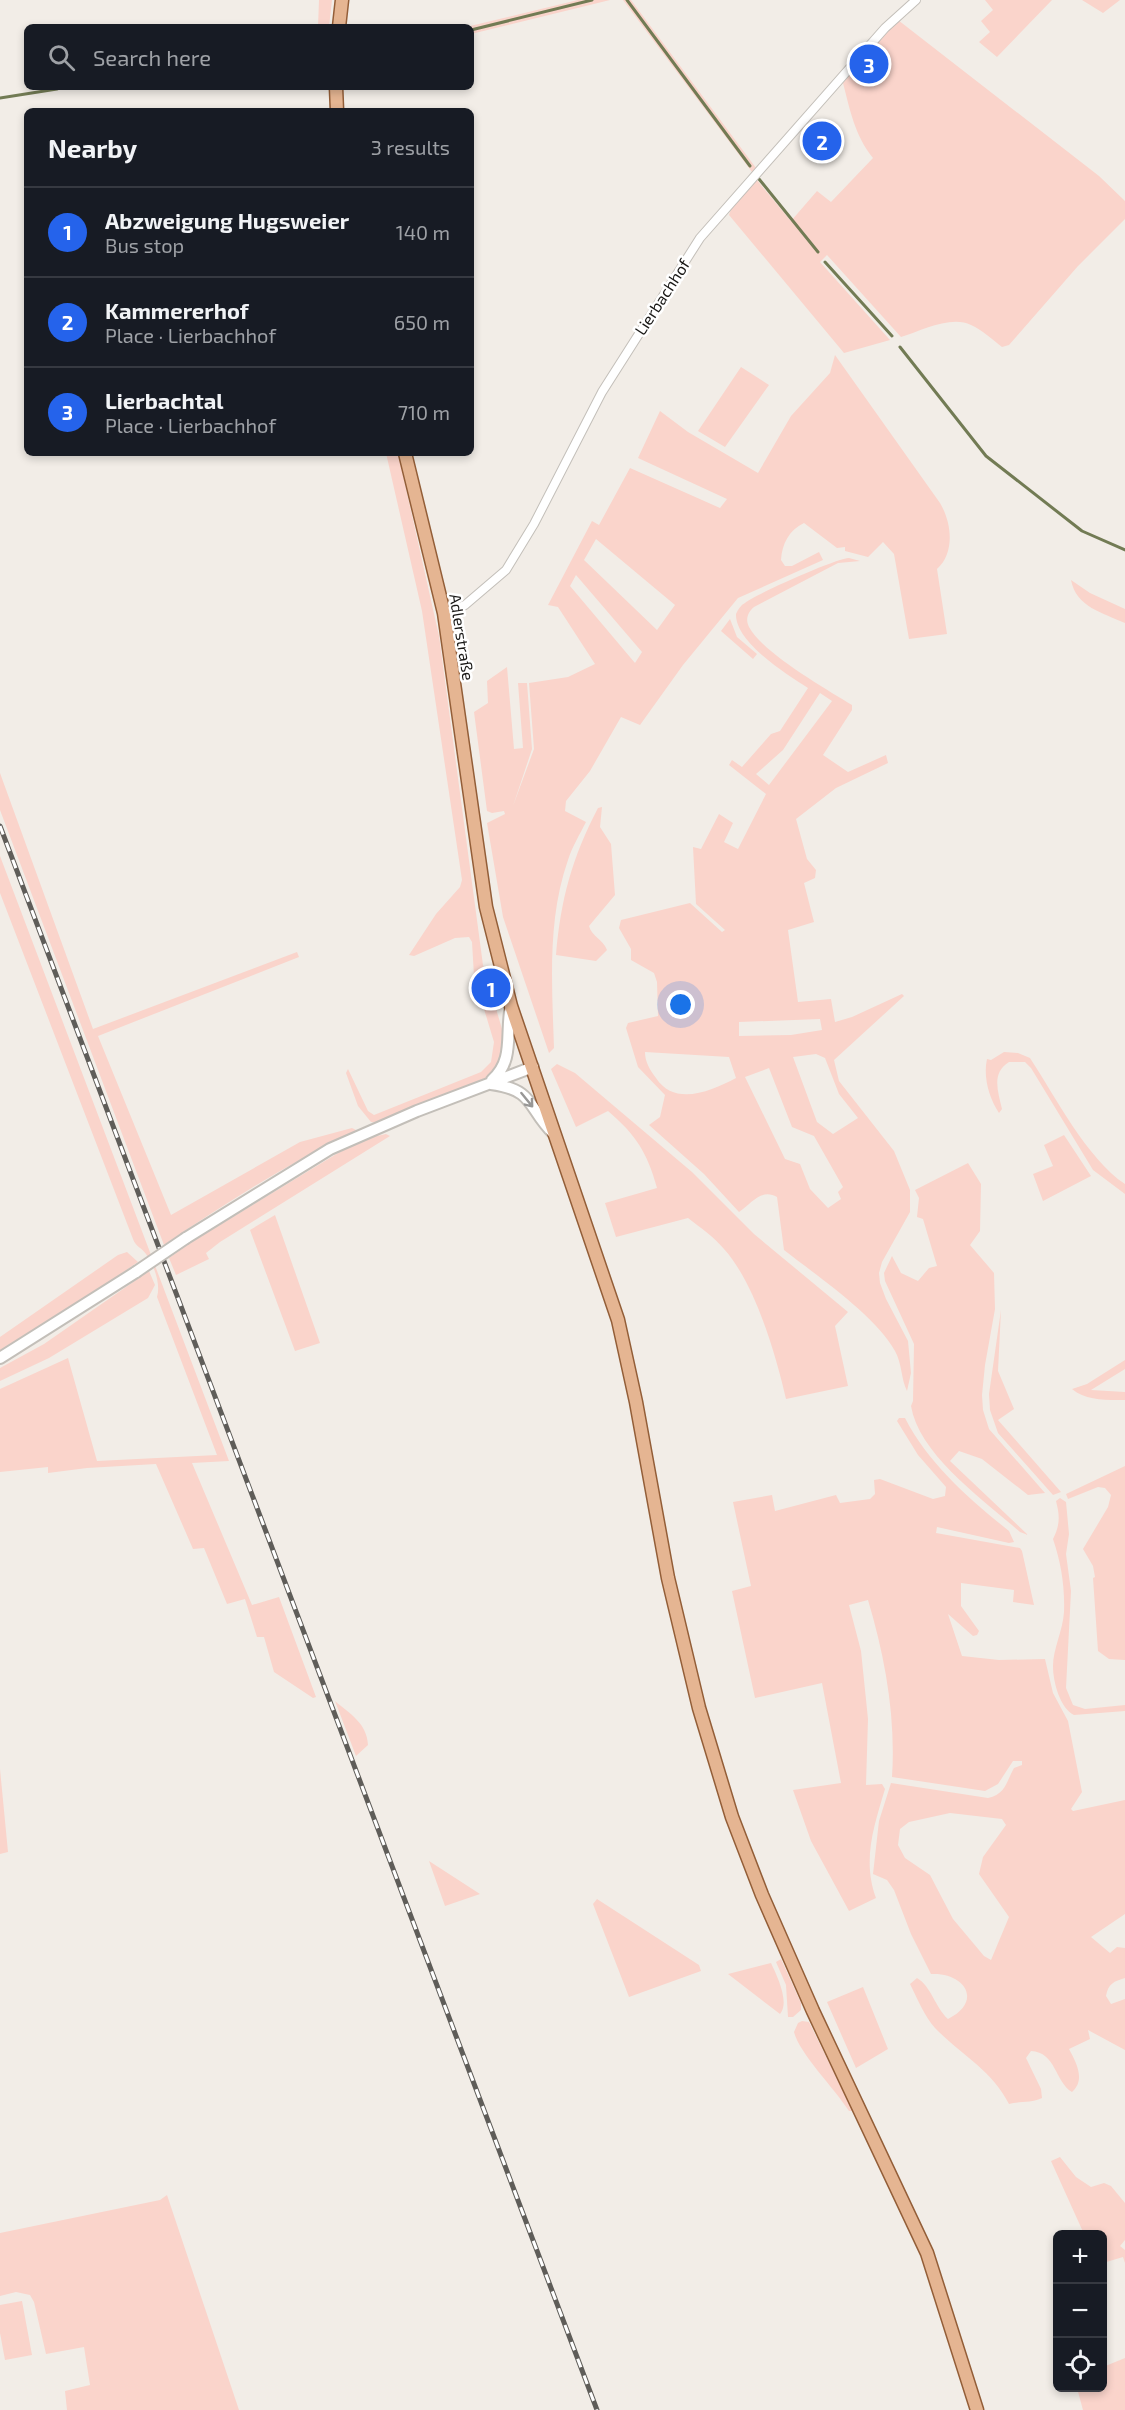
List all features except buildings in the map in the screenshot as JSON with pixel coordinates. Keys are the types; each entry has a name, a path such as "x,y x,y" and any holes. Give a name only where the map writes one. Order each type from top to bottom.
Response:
{"main road":[{"path":"339,24 342,0"},
{"path":"336,90 337,108"},
{"name":"Adlerstraße","path":"406,456 444,613 486,907 511,1006 618,1320 636,1402 671,1589 699,1708 732,1817 762,1895 808,2001 927,2253 977,2410"}],"street":[{"name":"Lierbachhof","path":"444,613 465,605 497,581 510,565 602,392 700,238 885,28 916,0"},
{"path":"488,1084 498,1075 509,1052 507,1023 511,1006"},
{"path":"0,1358 186,1238 330,1149 417,1111 533,1067"},
{"path":"488,1084 521,1092 531,1102 543,1123 555,1135"}],"shaded area":[{"path":"319,0 332,0 329,24 318,24"},
{"path":"578,0 610,0 474,33 474,25"},
{"path":"623,0 631,0 756,168 752,172"},
{"path":"985,0 1052,0 997,57 979,42 990,32 981,21 993,10"},
{"path":"1082,0 1120,0 1103,13"},
{"path":"898,20 1099,176 1125,201 1125,219 1078,266 1009,345 1002,347 979,330 963,322 936,325 901,337 827,255 820,262 890,340 844,353 729,215 731,209 756,179 791,221 817,191 831,202 873,158 857,132 843,83"},
{"path":"835,355 944,511 950,538 947,555 937,569 947,634 909,639 894,554 883,542 868,557 845,551 845,547 837,548 804,523 794,529 783,548 781,560 785,566 792,566 819,552 823,560 738,598 683,665 640,725 621,717 590,771 566,801 565,811 586,822 570,855 561,883 557,906 552,953 554,1048 549,1053 503,917 487,823 505,814 504,811 492,813 487,811 474,712 488,703 487,681 507,667 514,749 523,748 518,683 527,683 532,749 513,806 534,749 529,683 568,677 595,664 558,607 548,605 592,521 599,525 630,468 720,508 727,499 638,458 660,411 688,432 758,473 791,416 830,373","holes":["596,539 675,605 657,630 584,560","576,575 642,652 635,663 570,586"]},
{"path":"741,367 769,385 725,447 698,431"},
{"path":"387,456 399,456 439,636 483,965 505,1039 501,1058 494,1071 484,1080 378,1123 371,1122 358,1106 346,1073 348,1069 368,1111 374,1115 481,1072 491,1062 494,1042 474,976 472,942 469,937 455,938 414,956 409,955 436,914 460,887 462,880 422,611"},
{"path":"849,558 860,561 838,563 754,607 747,621 756,637 767,648 852,705 852,710 823,755 848,772 886,755 888,763 836,788 796,819 807,859 816,870 815,878 804,883 814,922 788,930 798,1002 831,999 835,1022 852,1017 902,994 904,996 834,1060 839,1081 894,1151 910,1190 910,1212 882,1262 879,1273 886,1299 908,1341 911,1373 907,1391 897,1356 886,1337 860,1310 784,1250 777,1197 766,1194 752,1201 739,1212 704,1174 649,1125 660,1117 665,1095 638,1067 626,1028 628,1023 658,1016 657,982 654,973 631,960 631,949 619,928 621,920 690,903 722,932 725,930 696,904 693,847 701,849 719,814 733,823 724,842 738,849 766,794 729,765 732,760 742,767 771,734 780,731 808,688 775,666 753,646 738,625 736,614 740,607 764,592","holes":["820,693 832,701 769,785 756,774 783,750","820,1019 822,1030 791,1035 739,1036 739,1022","645,1052 729,1057 736,1078 716,1088 694,1094 673,1092 664,1087 656,1078","816,1054 825,1058 839,1094 858,1118 833,1134 817,1122 793,1057","769,1068 792,1127 814,1136 843,1187 838,1192 841,1199 828,1208 810,1189 800,1164 785,1159 745,1077"]},
{"path":"1071,580 1090,593 1125,609 1125,623 1084,603 1078,597"},
{"path":"730,619 737,637 757,654 753,659 721,631"},
{"path":"0,773 93,1029 297,952 299,957 98,1036 171,1215 300,1142 352,1128 356,1130 354,1132 257,1185 164,1245 0,810"},
{"path":"602,807 600,827 611,844 615,895 589,926 607,950 596,961 556,955 561,915 569,879 589,826 598,808"},
{"path":"0,856 229,1461 192,1463 252,1605 279,1597 316,1697 313,1698 274,1672 264,1637 257,1637 245,1599 227,1604 204,1548 193,1549 156,1464 48,1473 48,1467 0,1472 0,1389 68,1358 97,1461 217,1455 157,1297 158,1286 154,1269 146,1254 133,1239 0,893"},
{"path":"1004,1052 1018,1053 1030,1058 1085,1143 1111,1173 1125,1184 1125,1194 1093,1170 1031,1068 1025,1062 1009,1062 1000,1071 997,1083 1002,1109 999,1113 988,1087 986,1066 987,1059 991,1060"},
{"path":"557,1064 575,1073 692,1172 754,1234 848,1312 835,1326 848,1386 786,1399 763,1320 745,1281 735,1263 720,1245 688,1218 616,1237 605,1203 657,1188 653,1175 633,1136 608,1111 576,1127 551,1069"},
{"path":"386,1134 390,1136 220,1242 206,1253 209,1259 176,1275 169,1258 190,1243 343,1150 368,1138"},
{"path":"1064,1135 1091,1176 1043,1201 1033,1174 1053,1166 1044,1145"},
{"path":"968,1163 981,1184 980,1231 970,1245 994,1273 995,1309 985,1365 983,1410 989,1429 1045,1493 1028,1495 982,1459 959,1451 950,1461 1028,1535 1020,1532 972,1491 926,1442 911,1406 914,1344 885,1281 884,1273 892,1256 901,1273 918,1281 929,1268 937,1266 923,1219 917,1217 919,1198 915,1190"},
{"path":"275,1215 320,1343 295,1351 250,1230"},
{"path":"127,1252 138,1262 53,1321 0,1351 0,1337 118,1255"},
{"path":"149,1271 155,1285 148,1298 49,1358 0,1381 0,1368 44,1344"},
{"path":"1001,1310 998,1371 1014,1409 998,1420 1061,1492 1053,1495 998,1433 990,1410 989,1394"},
{"path":"1125,1360 1125,1369 1091,1390 1125,1392 1125,1400 1090,1398 1072,1389 1087,1384"},
{"path":"899,1418 905,1418 925,1450 951,1480 1009,1531 1014,1542 1009,1543 937,1527 936,1533 1020,1548 1022,1551 1034,1605 1013,1602 1014,1590 961,1583 961,1606 979,1631 973,1636 948,1614 962,1656 999,1660 1045,1659 1053,1693 1068,1721 1082,1792 1071,1809 1073,1811 1125,1800 1125,1914 1091,1937 1110,1953 1117,1947 1125,1948 1125,1978 1112,1984 1106,1996 1111,2004 1125,1999 1125,2050 1088,2030 1090,2039 1069,2049 1077,2065 1079,2077 1072,2092 1062,2082 1046,2056 1031,2051 1026,2058 1041,2089 1042,2098 1034,2101 1009,2104 994,2081 931,2024 910,1984 917,1978 922,1982 948,2019 959,2012 965,2004 967,1996 965,1989 953,1978 931,1974 911,1934 894,1890 887,1880 873,1874 879,1821 891,1783 988,1798 999,1794 1014,1768 1022,1765 1022,1761 1013,1761 998,1784 985,1791 892,1777 891,1710 874,1622 868,1600 849,1605 861,1651 868,1719 866,1785 882,1784 885,1789 871,1843 870,1870 876,1898 849,1911 811,1841 793,1790 841,1783 822,1683 755,1698 732,1591 751,1586 733,1502 772,1495 775,1511 836,1495 840,1503 870,1499 875,1494 874,1480 880,1479 933,1499 945,1496 946,1487 918,1455 897,1421","holes":["950,1813 1002,1819 1006,1825 983,1857 979,1874 1009,1917 991,1960 984,1956 953,1919 930,1875 905,1858 898,1845 900,1829 909,1822"]},
{"path":"1125,1466 1125,1660 1109,1659 1098,1651 1093,1578 1095,1577 1093,1566 1083,1549 1108,1507 1111,1495 1105,1488 1098,1487 1068,1499 1066,1494"},
{"path":"1060,1498 1066,1502 1069,1534 1066,1554 1071,1591 1066,1688 1073,1705 1085,1709 1125,1705 1125,1711 1074,1715 1061,1701 1056,1687 1053,1660 1064,1612 1062,1575 1053,1539 1059,1520 1056,1501"},
{"path":"335,1701 357,1720 365,1731 368,1745 356,1756"},
{"path":"0,1769 8,1852 0,1854"},
{"path":"429,1861 480,1894 445,1906"},
{"path":"597,1899 699,1965 701,1971 629,1997 593,1904"},
{"path":"781,1959 801,2003 801,2010 793,2017 788,2017 786,1985 776,1962"},
{"path":"771,1963 783,1996 783,2009 780,2014 728,1974"},
{"path":"863,1987 888,2049 856,2068 827,2002"},
{"path":"809,2022 853,2111 849,2111 797,2041 794,2032 798,2023"},
{"path":"1060,2157 1076,2177 1091,2187 1104,2183 1111,2186 1125,2203 1125,2240 1120,2246 1125,2250 1125,2263 1123,2257 1107,2262 1107,2230 1082,2230 1051,2161"},
{"path":"167,2195 239,2410 67,2410 65,2391 90,2385 84,2347 46,2354 34,2302 30,2295 16,2292 0,2296 0,2233 160,2200"},
{"path":"22,2301 32,2355 5,2360 0,2333 0,2305"},
{"path":"1125,2358 1125,2410 1083,2410 1078,2392 1107,2392 1107,2365"}],"waterway":[{"path":"474,29 592,0"},
{"path":"627,0 750,166"},
{"path":"0,98 51,90"},
{"path":"759,179 818,252"},
{"path":"825,262 892,336"},
{"path":"900,347 986,456 1082,531 1125,550"}],"railway":[{"path":"0,826 597,2410"}],"place":[{"name":"Lierbachtal","path":"869,64"},
{"name":"Kammererhof","path":"822,141"},
{"name":"Abzweigung Hugsweier","path":"491,988"}]}
